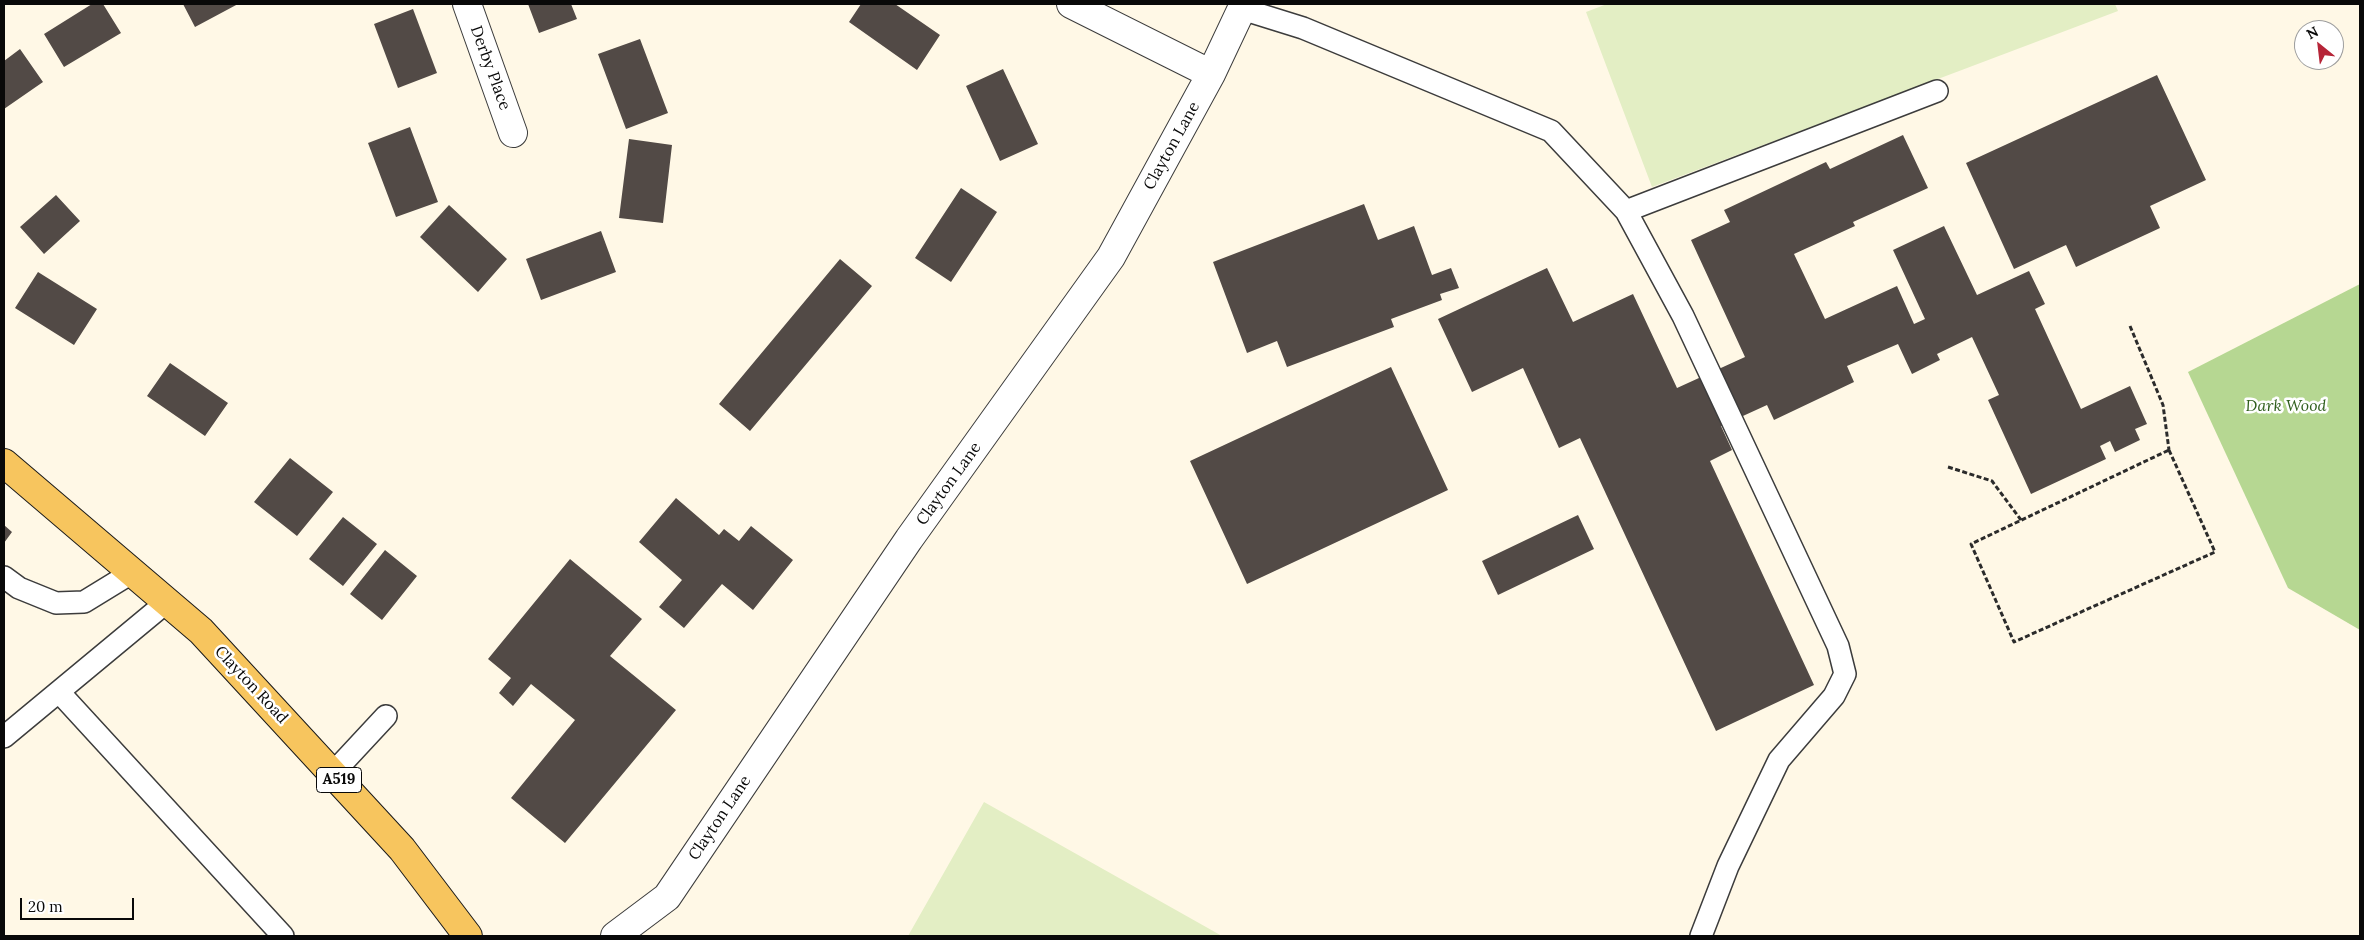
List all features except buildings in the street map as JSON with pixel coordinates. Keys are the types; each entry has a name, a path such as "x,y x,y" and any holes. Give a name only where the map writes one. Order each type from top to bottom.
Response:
{"main road":[{"name":"Clayton Road","path":"4,463 201,631 402,849 468,936"}],"street":[{"name":"Derby Place","path":"467,4 513,133"},
{"path":"1071,4 1211,74"},
{"name":"Clayton Lane","path":"615,936 667,897 909,539 1111,257 1211,74 1243,6"}],"lane":[{"path":"1243,6 1303,28 1551,131 1626,211 1683,316 1838,646 1845,674 1834,696 1779,760 1728,866 1701,936"},
{"path":"1626,211 1938,91"},
{"path":"4,577 19,588 56,603 75,603 84,602 133,572"},
{"path":"4,737 168,602"},
{"path":"59,692 283,936"},
{"path":"333,773 386,716"}],"path":[{"path":"2130,326 2163,405 2169,450 2215,552 2014,642 1971,544 2169,450"},
{"path":"1948,467 1992,481 2021,520"}],"green space":[{"path":"1607,4 2115,4 2118,11 1652,187 1586,12"},
{"name":"Dark Wood","path":"2360,284 2360,630 2288,588 2188,372"},
{"path":"984,802 1222,936 908,936"}]}
